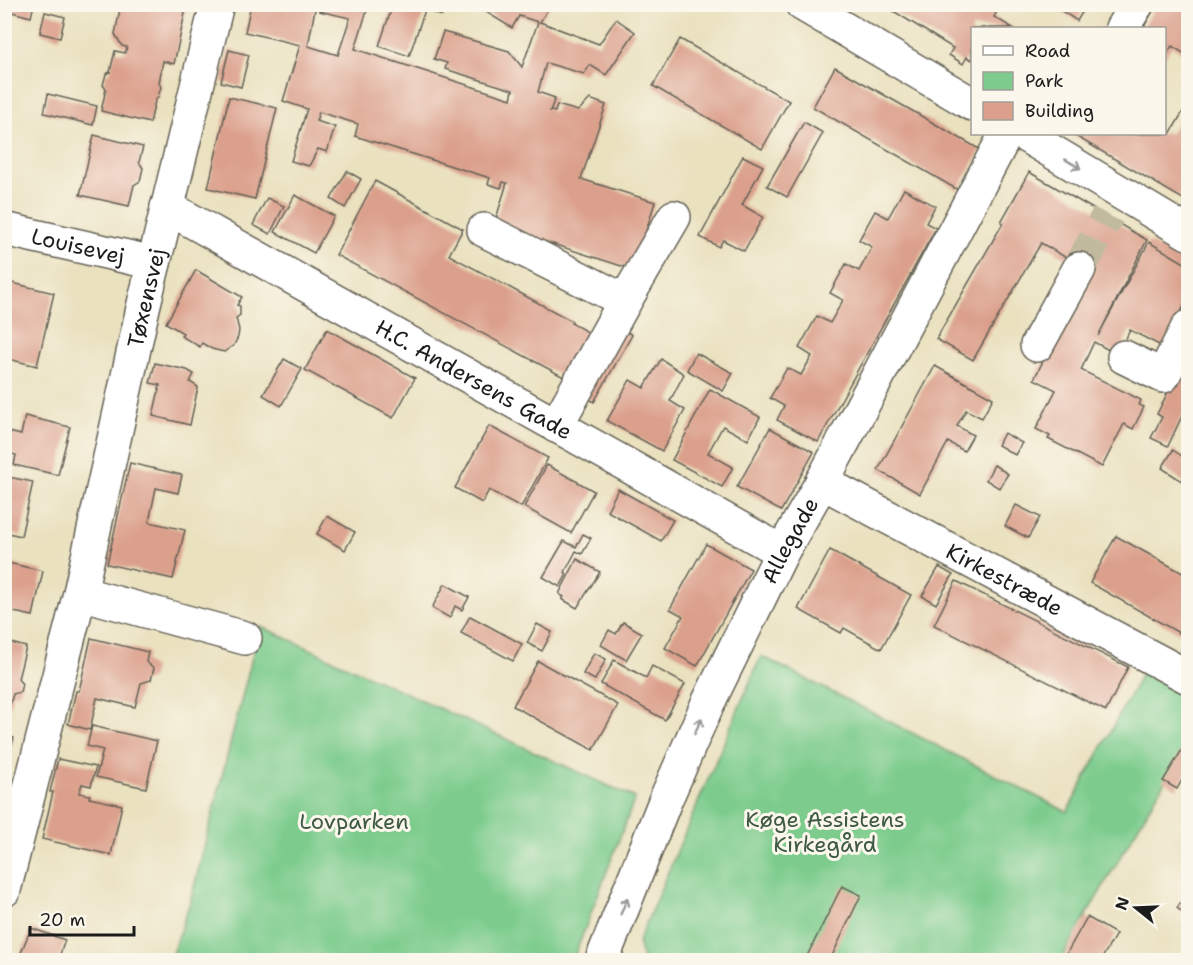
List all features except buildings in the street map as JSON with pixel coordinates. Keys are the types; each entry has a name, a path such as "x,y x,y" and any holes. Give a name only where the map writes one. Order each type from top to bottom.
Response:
{"street":[{"name":"Tøxensvej","path":"6,876 80,593 166,207 217,4"},
{"path":"802,4 971,103"},
{"path":"1123,27 1137,4"},
{"name":"Allegade","path":"602,960 665,801 708,703 782,552 822,482 1005,135"},
{"path":"1024,135 1114,204 1188,233"},
{"name":"H.C. Andersens Gade","path":"166,207 782,552"},
{"path":"556,426 674,217"},
{"name":"Louisevej","path":"4,229 154,263"},
{"path":"484,230 625,301"},
{"path":"1037,345 1079,269"},
{"path":"1124,357 1163,376 1188,327"},
{"name":"Kirkestræde","path":"822,482 1188,677"},
{"path":"80,593 245,638"}],"green space":[{"name":"Lovparken","path":"260,626 635,798 573,960 170,960 191,899"},
{"name":"Køge Assistens Kirkegård","path":"761,656 1067,812 1143,671 1188,696 1188,742 1060,960 643,960 638,942"}],"tunnel":[{"path":"1079,269 1108,215"}]}
